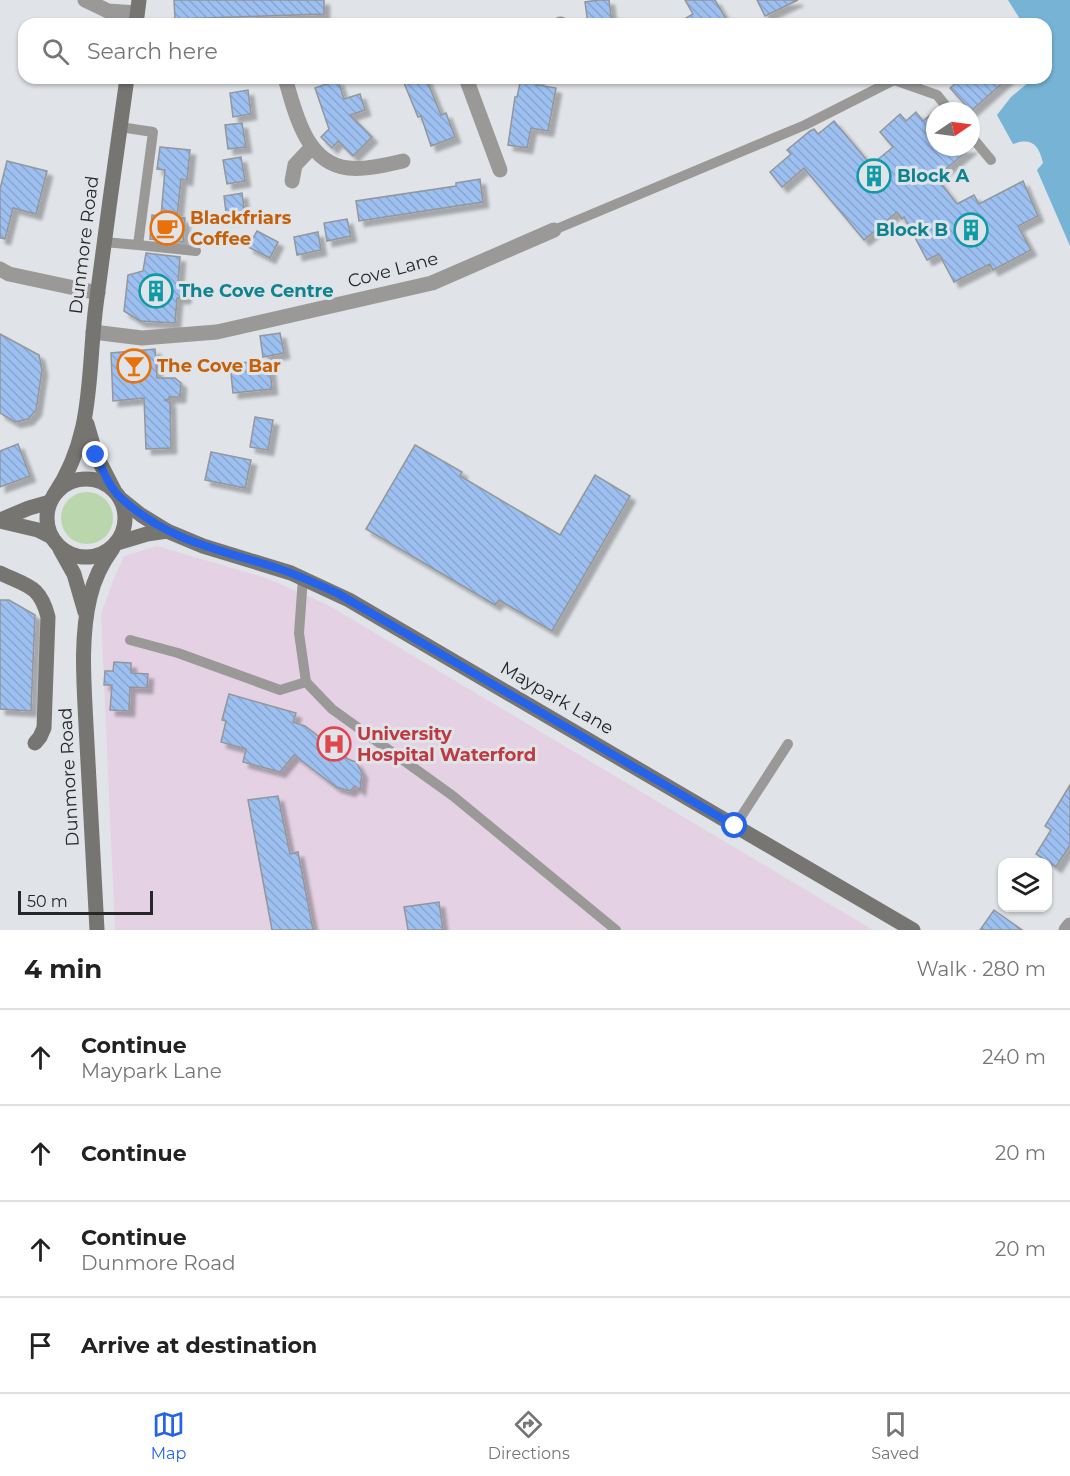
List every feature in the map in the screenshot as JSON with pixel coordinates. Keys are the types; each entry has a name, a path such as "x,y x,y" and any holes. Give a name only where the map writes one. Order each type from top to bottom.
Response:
{"street":[{"path":"85,0 108,11 137,12"},
{"name":"Dunmore Road","path":"52,499 75,456 86,417 93,332 126,84"},
{"path":"287,84 298,123 312,147 327,160 346,168 372,168 403,161"},
{"path":"468,84 500,170"},
{"path":"292,181 295,165 312,147"},
{"name":"Cove Lane","path":"93,332 141,338 217,332 432,283 554,230"},
{"path":"0,269 9,274 98,293"},
{"name":"Dunmore Road","path":"86,417 96,455 118,495"},
{"path":"0,520 52,499 68,483 79,479 91,479 103,482 118,495 124,507 125,526 115,545"},
{"name":"Maypark Lane","path":"118,495 141,515 167,531 203,546 303,578 359,605 913,930"},
{"path":"52,499 47,514 47,526 55,541"},
{"path":"0,520 38,530 74,556 83,558 101,555 115,545 147,534 167,531"},
{"name":"Dunmore Road","path":"55,541 76,580 86,621"},
{"name":"Dunmore Road","path":"97,930 85,704 86,621 93,587 101,567 115,545"},
{"path":"0,573 38,591 48,617 44,728 35,743"},
{"path":"1066,930 1070,925"}],"lane":[{"path":"554,230 805,125 886,84"},
{"path":"905,84 937,95 943,102"},
{"path":"120,127 153,132 138,245"},
{"path":"980,147 991,160"},
{"path":"104,242 196,251"},
{"path":"303,578 299,633 306,682 332,709 453,796 616,930"},
{"path":"130,640 177,653 280,690 306,682"},
{"path":"735,826 788,744"}],"shaded area":[{"name":"University Hospital Waterford","path":"157,546 266,578 328,605 873,930 115,930 101,614 124,556"}],"green space":[{"path":"87,492 97,494 105,500 111,508 113,518 111,528 105,536 97,542 87,544 77,542 69,536 63,528 61,518 63,508 69,500 77,494"}],"water":[{"path":"1008,0 1070,0 1070,246 1037,170 1043,163 1037,147 1025,141 1013,144 997,115 1011,97 1027,84 1052,84 1052,18 1019,18"}],"building":[{"path":"174,0 324,0 324,14 175,18"},
{"path":"609,0 611,18 587,18 585,2"},
{"path":"685,0 715,0 726,18 686,18 693,14"},
{"path":"757,0 798,0 765,16"},
{"path":"326,84 339,84 344,99 360,94 365,110 350,115 372,137 353,156 338,141 332,148 321,137 329,129 315,88"},
{"path":"404,84 428,84 441,115 446,113 455,137 431,146 421,116 418,117"},
{"path":"520,84 537,84 556,88 548,131 531,128 527,148 508,145 515,97 517,97"},
{"path":"955,84 1001,84 980,103 963,102 950,88"},
{"path":"248,90 251,114 233,117 230,93"},
{"path":"916,112 923,121 926,118 926,156 961,156 936,177 957,204 974,195 979,204 1023,181 1038,216 1018,226 1031,250 993,270 990,264 954,282 939,254 927,260 904,217 902,219 897,212 864,240 804,168 782,187 770,172 791,154 787,150 810,131 814,129 818,134 834,121 871,165 893,147 880,132 900,114 906,121"},
{"path":"242,123 246,147 228,149 225,125"},
{"path":"160,147 190,150 187,180 181,179 177,217 185,218 183,242 150,239 152,215 161,216 165,170 157,169"},
{"path":"241,157 245,181 227,184 223,160"},
{"path":"7,161 47,171 36,214 13,208 5,239 0,238 0,189"},
{"path":"480,179 483,202 359,221 356,201 456,186 456,183"},
{"path":"242,193 245,217 227,220 224,196"},
{"path":"347,219 351,236 327,241 324,223"},
{"path":"257,231 278,242 270,258 248,247"},
{"path":"318,232 321,250 297,255 294,237"},
{"name":"The Cove Centre","path":"146,253 180,257 178,283 187,284 185,298 177,298 175,323 140,321 124,311 128,275 143,271"},
{"path":"280,333 284,353 263,357 260,336"},
{"path":"0,334 39,355 42,370 36,410 28,419 15,422 0,413"},
{"name":"The Cove Bar","path":"155,349 157,378 175,378 181,383 180,397 169,397 170,399 164,400 170,402 171,448 146,449 144,398 113,401 111,353"},
{"path":"269,360 272,389 233,393 230,364"},
{"path":"255,417 273,420 268,450 250,447"},
{"path":"18,444 30,476 0,487 0,451"},
{"path":"415,445 462,472 460,476 560,535 595,475 630,496 552,631 499,600 495,605 366,529"},
{"path":"211,452 251,460 245,488 205,480"},
{"path":"0,600 9,600 35,615 31,711 0,709"},
{"path":"114,662 131,663 131,673 148,674 147,688 130,687 129,711 110,710 112,685 104,685 105,671 113,671"},
{"path":"229,694 296,713 293,722 305,726 348,759 356,762 362,773 360,790 355,786 350,791 336,787 294,755 280,772 243,762 246,749 221,742 226,721 222,720"},
{"path":"1070,785 1070,845 1056,867 1052,864 1052,858 1042,858 1036,854 1051,830 1045,826"},
{"path":"278,796 290,854 298,852 313,930 272,930 248,800"},
{"path":"439,902 443,930 408,930 404,907"},
{"path":"994,910 1022,930 980,930"}],"place":[{"name":"Block A","path":"874,176"},
{"name":"Blackfriars Coffee","path":"167,228"},
{"name":"Block B","path":"971,230"},
{"name":"The Cove Centre","path":"156,291"},
{"name":"The Cove Bar","path":"134,366"},
{"name":"University Hospital Waterford","path":"334,744"}],"route":[{"path":"96,455 109,482 121,499 158,526 203,546 291,573 337,593 735,826"}]}
